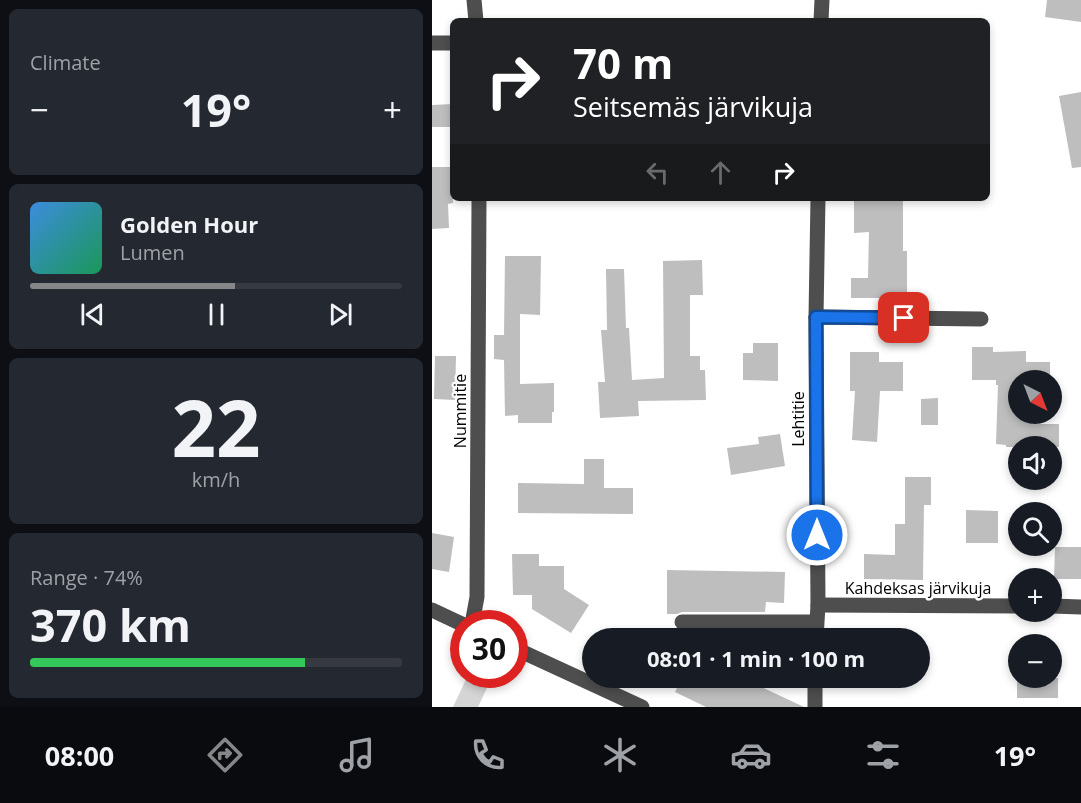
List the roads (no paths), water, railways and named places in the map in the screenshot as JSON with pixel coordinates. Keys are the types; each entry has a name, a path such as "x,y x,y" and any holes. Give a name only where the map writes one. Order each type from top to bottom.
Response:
{"street":[{"path":"474,0 476,18"},
{"path":"821,18 822,0"},
{"path":"432,43 450,43"},
{"name":"Nummitie","path":"475,610 477,597 479,201"},
{"name":"Lehtitie","path":"816,628 818,605 816,317 818,201"},
{"path":"816,317 981,319"},
{"name":"Kahdeksas järvikuja","path":"818,605 1008,606"},
{"path":"1062,606 1081,607"},
{"path":"432,610 450,618"},
{"path":"682,622 816,622"},
{"path":"528,654 642,707"},
{"path":"815,688 815,707"}]}
